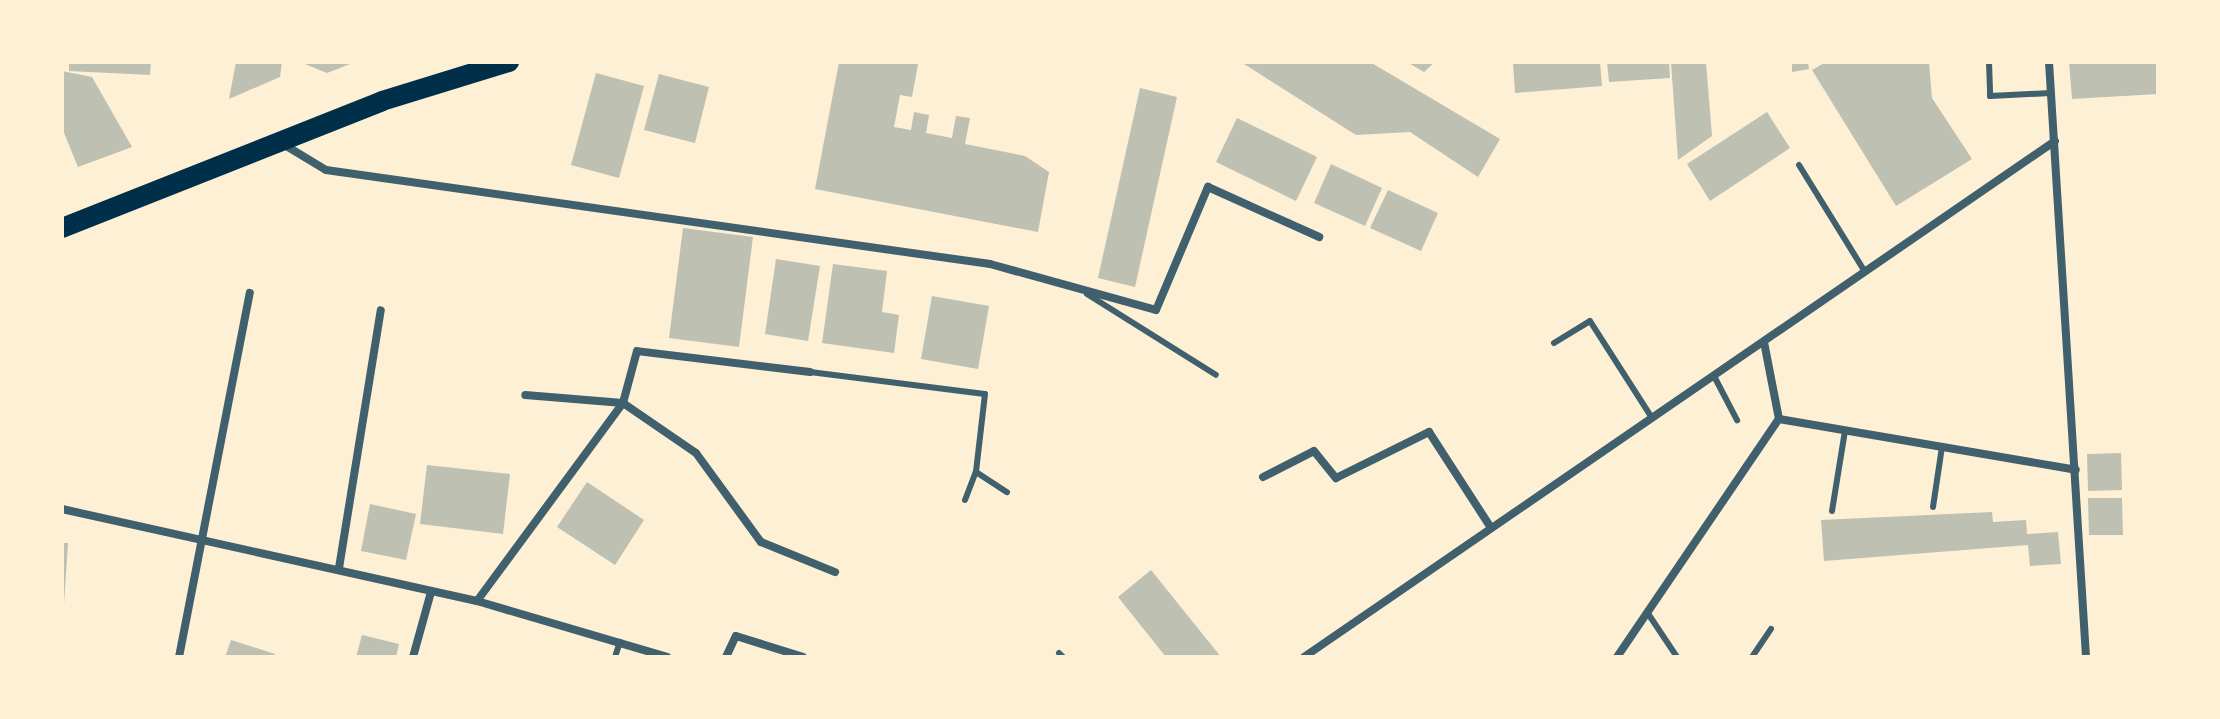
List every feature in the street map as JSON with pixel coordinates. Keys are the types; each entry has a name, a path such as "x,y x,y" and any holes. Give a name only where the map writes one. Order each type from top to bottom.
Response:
{"main road":[{"path":"62,228 279,141 509,62"}],"street":[{"path":"2049,62 2086,657"},
{"path":"279,141 326,170 975,261 1156,310 1208,187 1319,237"},
{"path":"1304,657 2055,141"},
{"path":"179,657 250,293"},
{"path":"339,568 381,310"},
{"path":"1617,657 1779,419 1764,342"},
{"path":"477,601 623,403 637,351 810,372"},
{"path":"525,395 623,403 696,453 761,542 835,572"},
{"path":"1779,419 2076,470"},
{"path":"1263,477 1314,451 1336,478 1429,432 1491,528"},
{"path":"62,509 477,601 667,657"},
{"path":"413,657 431,592"},
{"path":"726,657 736,636 803,657"}],"lane":[{"path":"1989,62 1990,96 2051,93"},
{"path":"1799,165 1865,272"},
{"path":"1077,287 1216,375"},
{"path":"1554,343 1590,321 1652,418"},
{"path":"810,372 985,394 976,472 965,500"},
{"path":"1714,376 1737,420"},
{"path":"1832,511 1845,431"},
{"path":"1933,507 1942,447"},
{"path":"976,472 1007,492"},
{"path":"1647,612 1677,657"},
{"path":"1752,657 1771,629"},
{"path":"615,657 620,642"}],"building":[{"path":"69,62 151,62 150,75 69,71"},
{"path":"236,62 282,62 280,77 229,99"},
{"path":"300,62 355,62 327,73"},
{"path":"839,62 918,64 912,97 900,95 894,127 911,130 914,112 929,115 926,133 952,138 956,116 970,118 965,144 1025,156 1049,172 1038,232 815,189"},
{"path":"1241,62 1370,62 1500,139 1478,177 1410,132 1356,135"},
{"path":"1407,62 1435,62 1424,72"},
{"path":"1513,62 1600,62 1602,86 1515,93"},
{"path":"1607,62 1669,62 1670,78 1609,82"},
{"path":"1671,62 1706,62 1712,136 1678,160"},
{"path":"1792,62 1808,62 1809,69 1792,72"},
{"path":"1826,62 1929,62 1932,98 1972,159 1896,206 1812,70"},
{"path":"2069,62 2158,62 2158,94 2072,99"},
{"path":"62,71 92,77 132,147 78,167 62,128"},
{"path":"596,73 644,86 619,178 571,165"},
{"path":"659,74 709,87 695,143 644,130"},
{"path":"1140,88 1177,97 1135,287 1098,278"},
{"path":"1767,112 1790,148 1710,201 1687,164"},
{"path":"1237,118 1317,157 1296,201 1216,162"},
{"path":"1331,164 1382,188 1365,226 1314,203"},
{"path":"1388,190 1438,213 1421,251 1370,228"},
{"path":"683,228 753,237 739,347 669,338"},
{"path":"776,259 820,266 808,341 765,334"},
{"path":"833,264 887,271 882,312 899,315 894,353 822,343"},
{"path":"932,296 989,306 978,369 921,359"},
{"path":"2121,453 2122,490 2088,491 2087,454"},
{"path":"427,465 510,474 503,534 420,524"},
{"path":"587,482 644,520 615,565 557,527"},
{"path":"2088,498 2122,498 2123,535 2089,535"},
{"path":"370,504 416,514 406,560 361,551"},
{"path":"1992,512 1993,522 2026,520 2027,534 2058,532 2061,564 2030,566 2028,545 1824,561 1821,520"},
{"path":"62,543 68,543 64,604 62,604"},
{"path":"1151,570 1221,657 1166,657 1118,597"},
{"path":"362,635 399,644 396,657 356,657"},
{"path":"231,640 275,654 274,657 225,657"}]}
